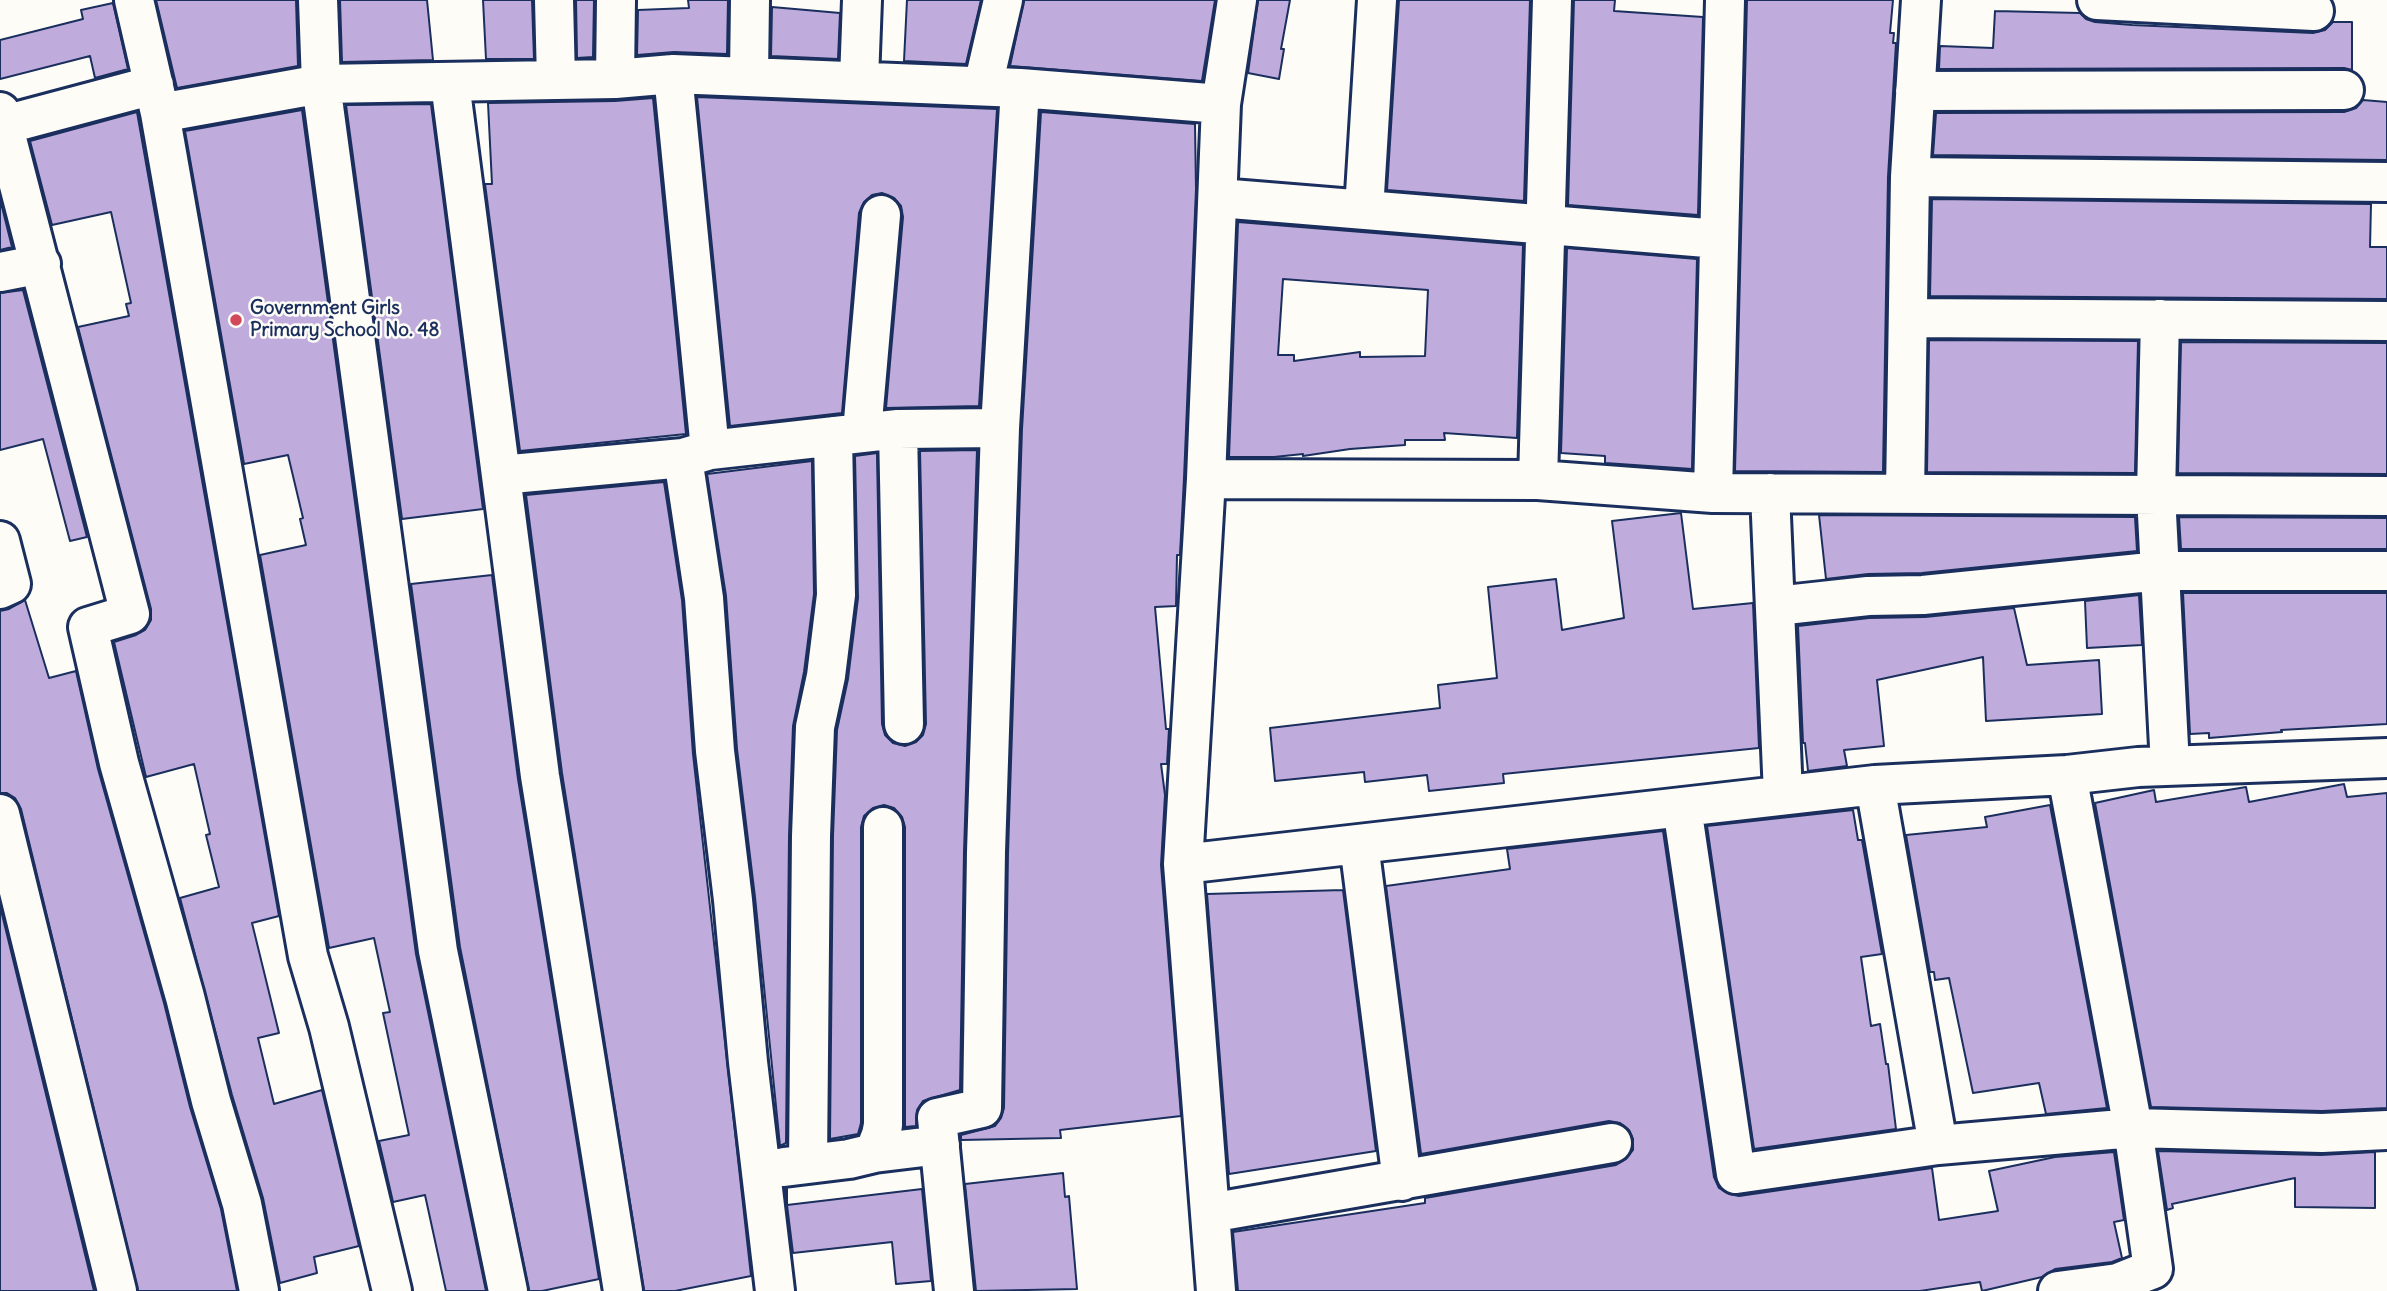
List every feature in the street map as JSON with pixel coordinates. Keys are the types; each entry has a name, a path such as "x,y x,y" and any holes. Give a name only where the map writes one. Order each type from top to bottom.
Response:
{"street":[{"path":"134,0 157,99 308,956 329,1027 392,1291"},
{"path":"318,0 321,85 438,951 508,1291"},
{"path":"554,0 556,80"},
{"path":"615,79 616,0"},
{"path":"749,75 750,0"},
{"path":"859,80 862,0"},
{"path":"954,1291 937,1118 982,1108 986,852 1000,428 1003,0"},
{"path":"1216,1291 1183,864 1206,479 1221,104 1237,0"},
{"path":"1364,210 1377,0"},
{"path":"1538,480 1552,0"},
{"path":"1713,493 1725,0"},
{"path":"1905,494 1910,177 1921,0"},
{"path":"2097,0 2314,11"},
{"path":"673,74 715,751 775,1291"},
{"path":"259,1291 242,1204 211,1101 185,997 119,762 88,627 130,614 2,118 157,99 321,85 615,79 673,74 1002,87 1221,104"},
{"path":"450,83 540,776 623,1291"},
{"path":"1915,91 2344,90"},
{"path":"1910,177 2387,182"},
{"path":"1219,198 1719,239"},
{"path":"808,1164 811,836 815,727 826,676 836,595 865,432 881,215"},
{"path":"0,272 41,264"},
{"path":"1908,318 2387,321"},
{"path":"2160,320 2157,495 2170,766"},
{"path":"501,475 865,432 1000,428"},
{"path":"865,432 904,724"},
{"path":"1206,479 1538,480 1713,493 2387,496"},
{"path":"1770,493 1783,795"},
{"path":"0,541 11,584 0,589"},
{"path":"1776,606 1868,596 1923,595 2160,571 2387,571"},
{"path":"1183,864 1875,785 2067,775 2170,766 2387,758"},
{"path":"2058,1291 2118,1283 2153,1269 2133,1128 2067,775"},
{"path":"1875,785 1938,1144"},
{"path":"1682,807 1736,1174 1938,1144 2133,1128 2322,1133 2387,1130"},
{"path":"0,814 117,1291"},
{"path":"874,1153 883,1125 883,827"},
{"path":"1359,844 1402,1181"},
{"path":"1210,1213 1612,1143"},
{"path":"761,1171 874,1153 940,1146"}],"building":[{"path":"156,0 296,0 298,66 177,88"},
{"path":"340,0 427,0 433,60 342,62"},
{"path":"483,0 532,0 534,59 486,59"},
{"path":"576,0 594,0 593,57 577,58"},
{"path":"688,0 728,0 727,54 674,52 637,55 638,10 689,8"},
{"path":"907,0 981,0 966,64 904,61"},
{"path":"1024,0 1215,0 1202,81 1010,66"},
{"path":"1258,0 1290,0 1281,49 1284,49 1279,79 1248,73"},
{"path":"1399,0 1530,0 1524,201 1387,190"},
{"path":"1574,0 1615,0 1614,11 1703,17 1698,215 1568,205"},
{"path":"1747,0 1893,0 1890,33 1894,33 1893,43 1896,43 1888,177 1883,472 1735,471"},
{"path":"113,3 128,69 95,78 90,56 0,79 0,40 83,19 81,10"},
{"path":"772,7 840,13 838,59 771,56"},
{"path":"1995,11 2080,13 2095,22 2132,25 2313,33 2325,30 2333,22 2352,22 2352,70 1939,69 1940,46 1993,48"},
{"path":"697,97 997,109 979,406 886,408 903,217 901,206 894,198 882,193 872,195 864,202 859,213 842,413 730,426"},
{"path":"653,98 686,434 520,451 485,184 492,184 488,103"},
{"path":"2363,100 2387,102 2387,160 1933,155 1936,113 2344,112 2356,108"},
{"path":"431,104 483,509 402,519 346,105"},
{"path":"302,110 416,954 486,1291 446,1291 425,1195 393,1202 379,1141 409,1135 383,1013 390,1012 374,938 329,948 260,555 306,545 300,519 303,518 288,455 244,464 185,131"},
{"path":"137,112 279,916 252,923 279,1033 258,1038 274,1104 322,1090 359,1246 314,1257 317,1273 280,1283 263,1198 232,1095 180,898 219,887 206,835 210,834 194,764 146,777 114,642 145,630 151,620 151,609 78,327 129,316 126,304 131,303 111,212 52,225 30,141"},
{"path":"1041,112 1195,124 1196,189 1176,606 1155,607 1166,729 1169,729 1167,764 1161,764 1165,795 1161,865 1181,1116 1060,1130 1061,1138 961,1140 961,1135 995,1126 1004,1108 1008,853 1022,429"},
{"path":"0,199 12,247 0,250"},
{"path":"1932,199 2371,204 2370,247 2387,247 2387,299 1930,296"},
{"path":"1238,222 1523,245 1517,438 1444,433 1445,440 1405,440 1405,445 1303,456 1229,457","holes":["1283,279 1428,290 1425,356 1360,357 1360,352 1294,361 1294,355 1278,355"]},
{"path":"1567,248 1697,259 1692,469 1605,463 1605,456 1561,453"},
{"path":"23,290 87,537 70,541 43,439 0,450 0,293"},
{"path":"1929,340 2138,341 2135,473 1927,472"},
{"path":"2181,342 2387,343 2387,474 2178,473"},
{"path":"977,450 964,852 960,1090 923,1101 917,1110 916,1126 905,1127 905,827 902,817 894,808 884,805 873,808 864,816 861,827 861,1123 858,1134 830,1139 833,836 837,730 848,679 858,598 855,456 877,453 882,724 885,735 893,743 905,746 916,742 923,735 926,724 920,451"},
{"path":"812,461 814,594 804,672 793,726 789,836 786,1143 780,1146 737,749 726,596 707,474"},
{"path":"664,482 682,600 693,754 751,1276 675,1291 644,1291 562,773 526,495"},
{"path":"1681,513 1693,609 1753,603 1759,748 1503,774 1504,783 1429,791 1427,775 1365,782 1364,772 1275,781 1270,728 1440,708 1438,685 1497,678 1488,587 1556,579 1562,630 1624,618 1612,521"},
{"path":"1819,515 2135,517 2137,551 1922,573 1868,574 1826,579"},
{"path":"2179,517 2387,518 2387,549 2181,549"},
{"path":"492,575 518,779 599,1279 542,1291 529,1291 460,947 411,584"},
{"path":"2183,593 2387,593 2387,724 2281,730 2282,732 2209,738 2209,733 2190,734"},
{"path":"2139,595 2142,645 2087,648 2085,601"},
{"path":"25,600 49,678 76,671 98,769 164,1003 190,1107 221,1209 237,1291 138,1291 21,809 15,798 7,793 0,793 0,611"},
{"path":"2014,608 2027,665 2099,660 2102,714 1986,721 1983,657 1877,680 1884,746 1844,750 1847,766 1808,771 1803,743 1798,626"},
{"path":"2344,784 2347,797 2387,793 2387,1108 2322,1111 2151,1107 2095,803 2154,790 2156,802 2246,787 2249,802"},
{"path":"2050,805 2107,1108 2046,1114 2039,1083 1973,1093 1949,978 1935,980 1934,972 1930,972 1906,835 1987,827 1985,817"},
{"path":"1853,810 1858,840 1862,840 1882,954 1861,957 1871,1026 1880,1024 1896,1129 1754,1149 1707,826"},
{"path":"1663,831 1714,1177 1719,1188 1739,1196 1932,1168 1939,1220 1998,1211 1989,1171 2055,1157 2114,1152 2124,1220 2114,1222 2122,1258 2112,1262 2055,1269 2042,1277 1982,1291 1980,1282 1920,1291 1238,1291 1233,1232 1425,1203 1425,1198 1616,1165 1626,1159 1633,1150 1633,1139 1629,1130 1620,1123 1609,1121 1421,1154 1386,886 1510,869 1507,849"},
{"path":"1343,890 1376,1151 1229,1174 1207,894"},
{"path":"0,906 94,1291 0,1291"},
{"path":"2158,1151 2321,1155 2375,1152 2375,1208 2295,1207 2295,1178 2172,1204 2173,1208 2167,1210"},
{"path":"1063,1173 1065,1197 1069,1196 1077,1289 976,1291 965,1184"},
{"path":"922,1189 931,1281 896,1284 892,1242 793,1253 787,1205"}],"place":[{"name":"Government Girls Primary School No. 48","path":"236,320"}]}
